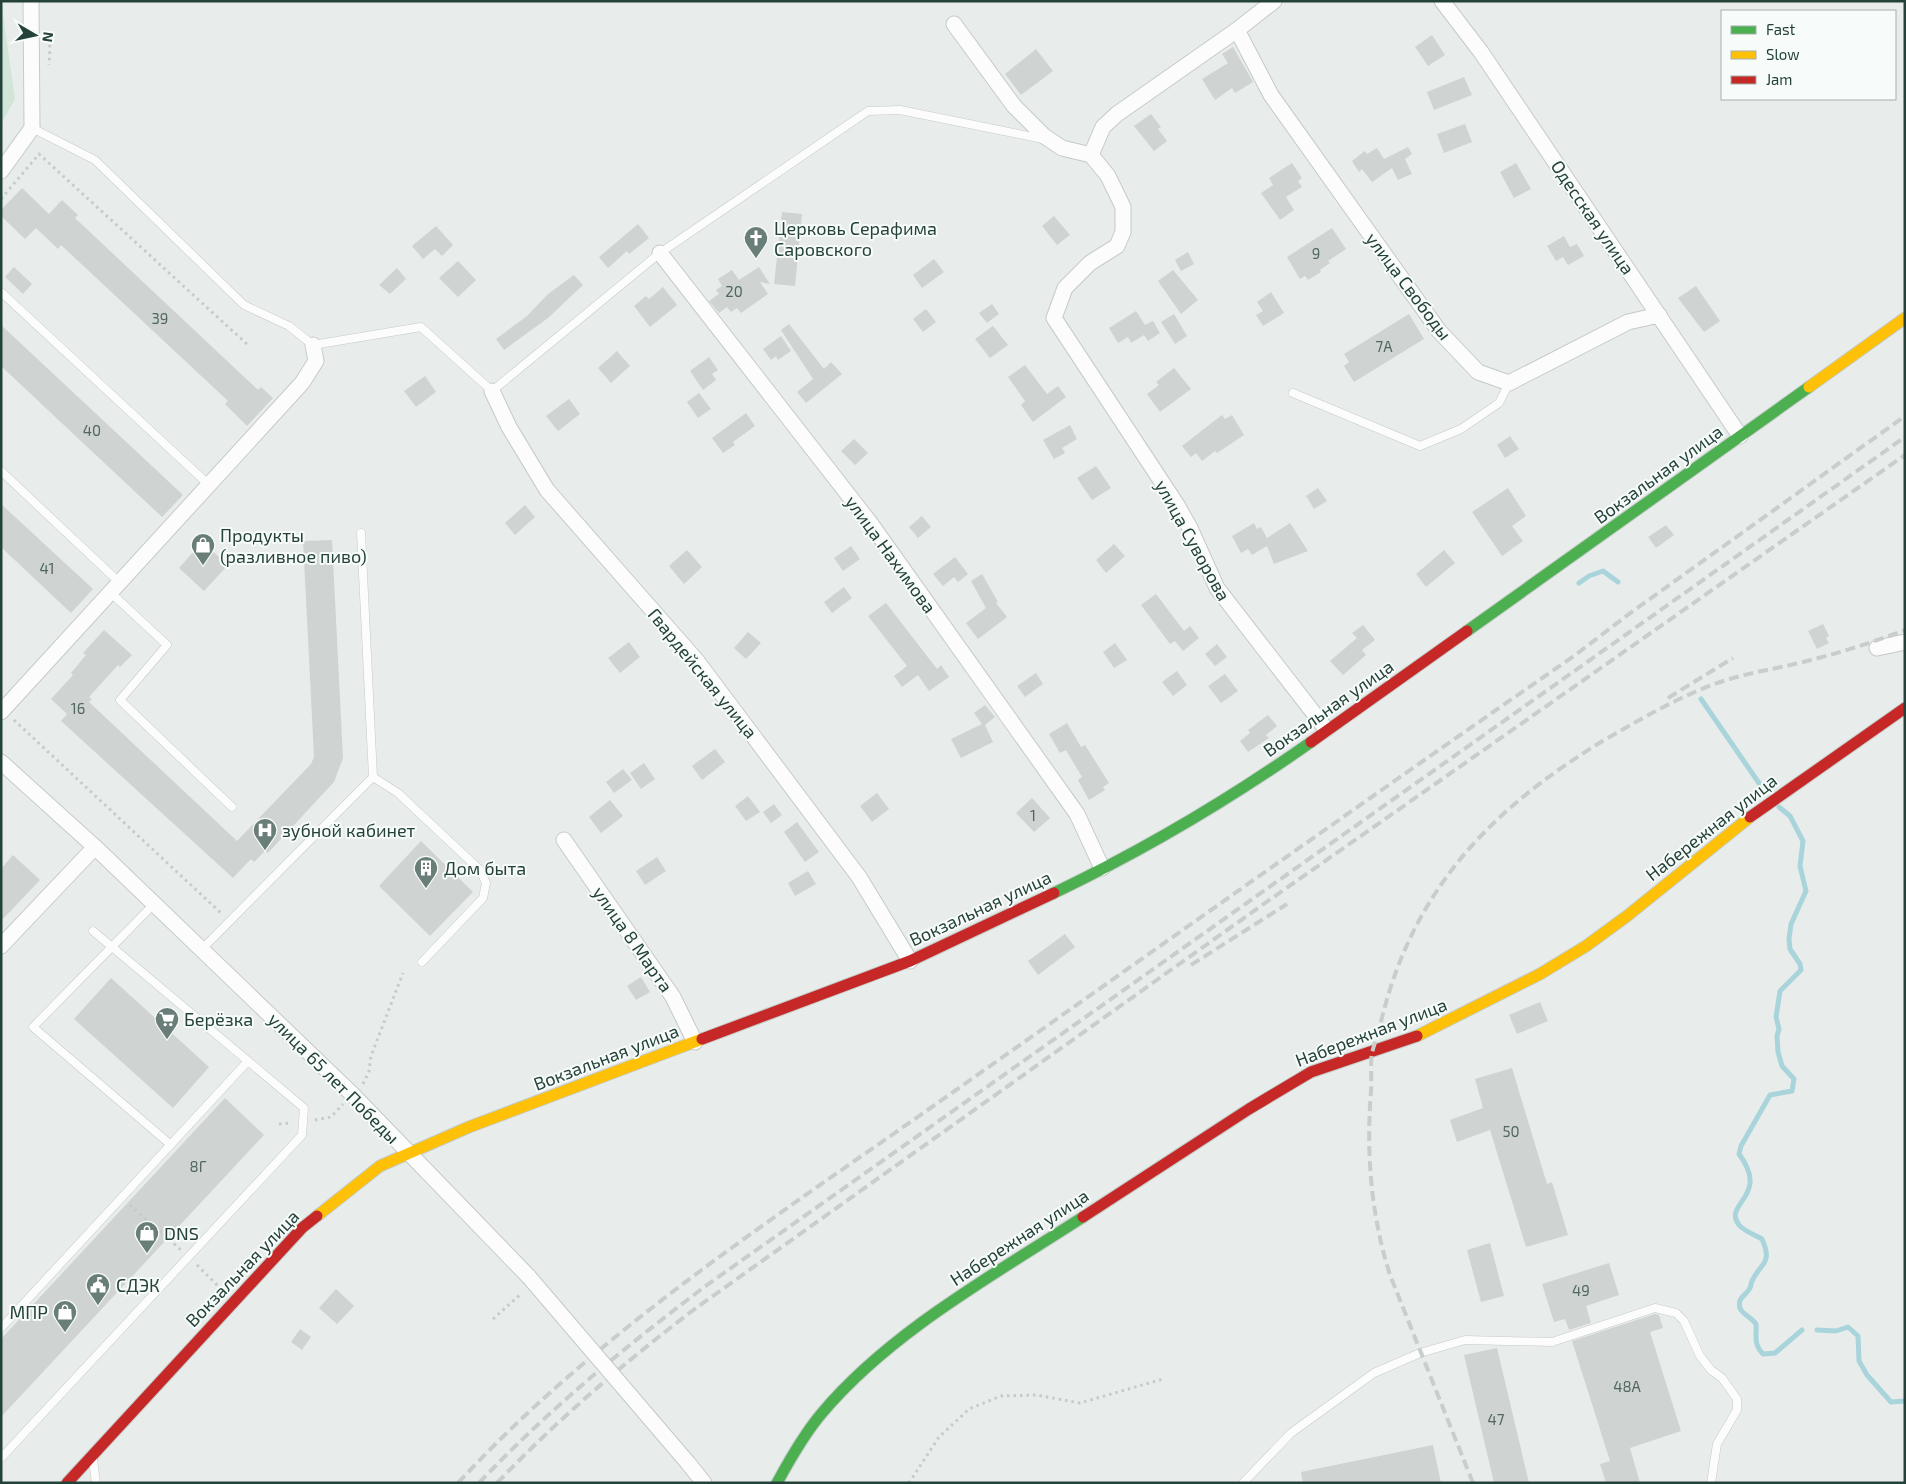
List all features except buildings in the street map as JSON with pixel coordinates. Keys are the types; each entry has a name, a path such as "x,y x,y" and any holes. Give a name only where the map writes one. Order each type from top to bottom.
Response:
{"main road":[{"name":"Вокзальная улица","path":"67,1483 302,1228 352,1186 380,1166 469,1127 910,961 1102,868 1198,816 1245,788 1905,318"},
{"name":"Набережная улица","path":"777,1483 791,1457 822,1412 866,1368 941,1309 1240,1114 1311,1072 1340,1061 1372,1053 1422,1034 1540,974 1586,946 1627,916 1757,811 1905,708"}],"street":[{"path":"1,171 32,128 31,1"},
{"path":"954,24 1014,106 1062,148 1090,155 1103,127 1117,114 1237,30 1274,1"},
{"name":"Одесская улица","path":"1442,1 1481,52 1740,436"},
{"name":"улица Свободы","path":"1237,30 1271,95 1439,331 1478,372 1510,383"},
{"name":"улица Суворова","path":"1090,155 1108,176 1123,207 1123,232 1117,246 1090,263 1065,288 1054,318 1177,505 1190,528 1217,588 1326,729"},
{"name":"улица Нахимова","path":"660,253 871,524 1077,814 1102,868"},
{"path":"1510,383 1628,322 1659,315"},
{"path":"2,711 208,484 302,384 316,361 313,345"},
{"name":"Гвардейская улица","path":"492,391 509,427 547,490 697,661 859,877 910,961"},
{"path":"1877,648 1905,642"},
{"name":"улица 65 лет Победы","path":"1,762 95,847 353,1095 409,1153 704,1483"},
{"name":"улица 8 Марта","path":"564,840 673,997 696,1042"},
{"path":"1,946 95,847"}],"lane":[{"path":"32,128 95,160 244,305 288,326 313,345 421,327 492,391 660,253 868,112 900,110 1051,140"},
{"path":"1,292 208,484"},
{"path":"1294,393 1420,446 1461,429 1499,403 1510,383"},
{"path":"1,471 114,587 167,645 120,700 232,807"},
{"path":"202,949 372,777 361,533"},
{"path":"372,777 398,793 480,870 486,883 483,898 422,962"},
{"path":"154,904 33,1027 171,1145"},
{"path":"1,1458 302,1136 304,1108 93,931"},
{"path":"1,1328 248,1061"},
{"path":"1243,1483 1291,1433 1374,1373 1420,1353 1465,1340 1552,1342 1655,1308 1676,1313 1684,1321 1700,1356 1711,1370 1722,1378 1737,1399 1737,1410 1717,1444 1711,1483"},
{"path":"92,1455 96,1483"}],"path":[{"path":"1,199 39,154 248,345"},
{"path":"2,711 230,921"},
{"path":"279,1124 330,1117 364,1083 371,1056 403,973"},
{"path":"122,1198 189,1257 218,1286"},
{"path":"493,1319 527,1284"},
{"path":"909,1483 939,1437 969,1408 1001,1396 1036,1395 1080,1403 1163,1379"}],"green space":[{"path":"1,1 15,99 1,124"}],"waterway":[{"path":"1579,583 1589,576 1603,571 1618,582"},
{"path":"1701,699 1761,786"},
{"path":"1779,807 1790,816 1803,841 1800,866 1806,891 1791,924 1789,939 1790,949 1800,964 1801,970 1780,991 1776,1017 1779,1029 1777,1036 1778,1052 1782,1066 1794,1079 1792,1091 1770,1095 1741,1146 1739,1154 1747,1168 1750,1180 1749,1190 1736,1211 1735,1217 1741,1227 1762,1239 1765,1247 1765,1262 1755,1275 1748,1291 1739,1304 1743,1312 1756,1324 1758,1347 1763,1354 1775,1353 1802,1330"},
{"path":"1817,1330 1836,1331 1848,1327 1858,1336 1859,1361 1867,1375 1891,1402 1905,1401"}],"railway":[{"path":"458,1483 513,1427 572,1373 633,1322 696,1274 1574,656 1629,614 1905,416"},
{"path":"479,1483 533,1429 589,1379 707,1285 1905,437"},
{"path":"497,1483 593,1391 696,1308 1258,908 1905,455"},
{"path":"1473,1483 1390,1275 1378,1230 1371,1184 1369,1138 1372,1053 1394,978 1412,934 1435,894 1461,858 1492,825 1526,794 1564,766 1606,739 1671,703 1712,685 1739,676 1831,655 1905,630"},
{"path":"1668,698 1733,658"},
{"path":"1191,965 1287,904"}],"traffic: fast":[{"path":"1467,631 1809,387"},
{"path":"1054,893 1088,877 1186,823 1249,784 1311,742"},
{"path":"777,1483 815,1421 849,1384 879,1356 945,1306 1083,1217"}],"traffic: slow":[{"path":"1809,387 1905,318"},
{"path":"1417,1036 1540,974 1586,946 1627,916 1750,817"},
{"path":"317,1216 380,1166 469,1127 702,1039"}],"traffic: jam":[{"path":"1311,742 1467,631"},
{"path":"1750,817 1905,708"},
{"path":"702,1039 910,961 1054,893"},
{"path":"1083,1217 1249,1109 1311,1072 1417,1036"},
{"path":"67,1483 302,1228 317,1216"}],"place":[{"name":"Церковь Серафима Саровского","path":"756,259"},
{"name":"Продукты (разливное пиво)","path":"203,566"},
{"name":"зубной кабинет","path":"265,851"},
{"name":"Дом быта","path":"426,889"},
{"name":"Берёзка","path":"167,1040"},
{"name":"DNS","path":"147,1254"},
{"name":"СДЭК","path":"98,1306"},
{"name":"МПР","path":"65,1333"}]}
